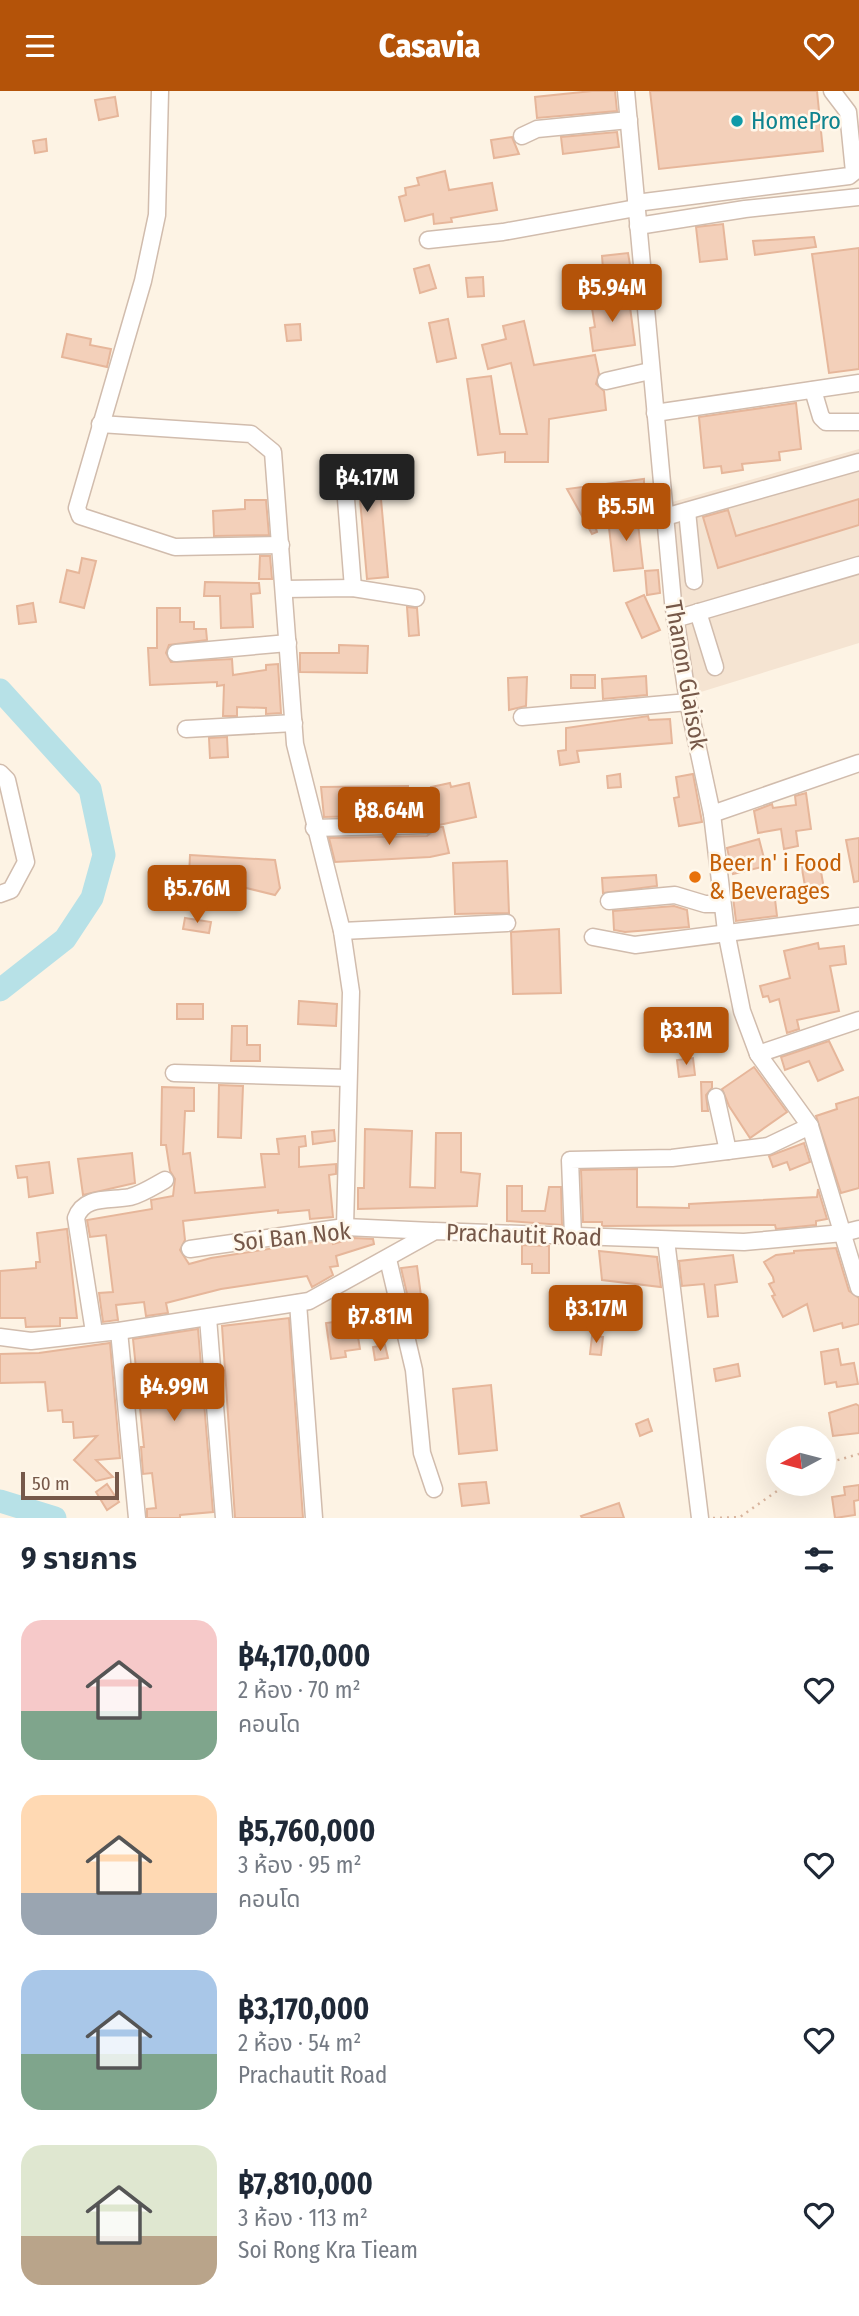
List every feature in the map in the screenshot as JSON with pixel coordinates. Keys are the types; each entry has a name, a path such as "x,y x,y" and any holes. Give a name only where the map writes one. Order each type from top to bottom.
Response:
{"street":[{"path":"160,91 158,215 143,281 77,508 80,516 175,547 281,545"},
{"name":"Thanon Glaisok","path":"626,91 675,619 688,702 712,814 726,931 742,1011 758,1054 810,1126 851,1231 859,1288"},
{"path":"428,240 503,232 636,206 849,176 854,171 850,118 832,91"},
{"path":"522,136 537,129 629,120"},
{"path":"638,226 745,209 859,197"},
{"path":"606,380 650,371"},
{"path":"655,413 859,383"},
{"path":"813,390 821,417 826,422 859,422"},
{"path":"100,424 251,435 266,443 273,452 296,753 342,932 351,992 345,1227"},
{"path":"665,517 859,462"},
{"path":"346,499 353,588"},
{"path":"687,511 694,581"},
{"path":"675,619 859,565"},
{"path":"284,589 353,588 416,598"},
{"path":"698,612 715,667"},
{"path":"176,653 288,643"},
{"path":"522,717 688,702"},
{"path":"186,729 294,723"},
{"path":"712,814 859,763"},
{"path":"0,773 7,781 26,862 11,890 0,894"},
{"path":"314,828 427,825"},
{"path":"609,901 675,895 705,904 721,904"},
{"path":"593,937 635,945 726,931 859,916"},
{"path":"342,932 507,923"},
{"path":"758,1054 859,1020"},
{"path":"174,1073 348,1078"},
{"path":"716,1097 728,1151"},
{"path":"573,1236 570,1160 672,1158 768,1146 810,1126"},
{"path":"94,1332 76,1218 79,1209 88,1202 132,1197 165,1180"},
{"name":"Soi Ban Nok","path":"190,1249 345,1227 435,1231"},
{"name":"Prachautit Road","path":"0,1337 31,1341 119,1331 309,1301 435,1231 744,1242 851,1231"},
{"path":"666,1240 701,1518"},
{"path":"388,1259 414,1370 422,1454 434,1489"},
{"path":"298,1303 314,1518"},
{"path":"208,1318 223,1518"},
{"path":"119,1331 137,1518"}],"path":[{"path":"836,1461 859,1454"},
{"path":"701,1518 740,1517 770,1496"}],"shaded area":[{"path":"859,449 859,643 691,695 669,503"}],"building":[{"path":"615,91 617,111 537,118 535,97"},
{"name":"HomePro","path":"650,91 817,91 823,151 659,169"},
{"path":"115,97 118,116 99,120 95,100"},
{"path":"617,132 619,147 563,154 561,137"},
{"path":"512,137 519,154 494,158 491,140"},
{"path":"46,139 47,151 35,153 33,141"},
{"path":"445,171 449,190 492,183 497,210 451,218 452,222 434,224 433,214 405,221 399,197 406,195 405,188 419,185 417,178"},
{"path":"723,224 727,259 700,262 696,227"},
{"path":"814,237 816,247 755,255 753,241"},
{"path":"859,248 859,369 829,373 812,254"},
{"path":"628,253 630,265 603,269 602,256"},
{"path":"429,265 436,288 420,293 414,269"},
{"path":"483,277 484,296 468,297 466,278"},
{"path":"632,296 634,306 630,307 635,345 593,351 590,328 595,327 591,302"},
{"path":"448,319 456,358 437,362 429,323"},
{"path":"524,321 534,365 595,355 599,374 596,384 604,391 606,410 549,419 548,462 505,462 505,452 478,455 467,379 491,376 500,434 527,434 511,363 488,369 482,345 506,339 503,326"},
{"path":"300,324 301,340 287,341 285,325"},
{"path":"67,334 91,339 90,345 111,349 107,367 62,357"},
{"path":"796,403 801,449 779,452 780,460 742,464 743,470 722,473 721,466 704,468 699,417"},
{"path":"378,466 388,577 367,579 359,488 332,490 330,469"},
{"path":"644,479 644,489 586,497 597,532 592,534 567,489"},
{"path":"859,499 859,525 718,568 703,517 728,510 736,536"},
{"path":"245,500 266,500 269,535 214,536 213,511 245,509"},
{"path":"637,515 643,568 614,571 608,519"},
{"path":"260,556 270,556 272,579 259,579"},
{"path":"82,558 96,561 84,608 60,602 67,570 79,573"},
{"path":"658,570 660,593 647,595 645,571"},
{"path":"205,582 259,583 260,593 251,594 253,627 221,628 220,596 204,596"},
{"path":"644,595 660,630 642,638 626,603"},
{"path":"33,603 36,622 19,624 17,606"},
{"path":"407,607 417,608 419,635 409,636"},
{"path":"157,608 180,608 180,622 194,622 194,629 206,629 207,640 169,645 166,653 171,662 232,659 233,675 266,670 266,665 278,664 281,713 266,714 266,708 237,707 237,716 223,716 224,685 217,686 217,682 150,685 148,648 157,648"},
{"path":"339,645 368,646 367,673 300,672 300,653 339,653"},
{"path":"571,675 595,675 595,688 571,688"},
{"path":"646,676 647,695 603,699 602,679"},
{"path":"527,677 526,706 509,710 508,678"},
{"path":"648,716 649,720 670,719 672,743 577,751 579,762 560,765 558,751 566,750 566,728"},
{"path":"227,737 228,757 210,758 209,738"},
{"path":"620,774 621,787 608,788 607,776"},
{"path":"693,774 702,822 679,826 674,798 679,797 676,777"},
{"path":"450,783 451,787 469,783 476,817 439,825 431,787"},
{"path":"408,786 408,815 324,817 321,787"},
{"path":"806,793 811,829 796,831 798,846 784,849 781,829 758,833 754,811 772,804 773,808 796,805 795,796"},
{"path":"437,827 443,827 449,853 430,857 335,862 329,838 427,836"},
{"path":"859,838 859,881 854,882 846,840"},
{"path":"759,839 766,866 733,874 727,848"},
{"path":"190,855 275,860 280,888 275,895 238,886 240,879 232,880 231,872 206,873 205,878 189,877"},
{"path":"819,860 824,889 806,892 801,863"},
{"path":"507,861 509,913 455,914 453,863"},
{"path":"656,875 657,886 603,893 602,878"},
{"path":"774,891 777,916 736,921 733,897"},
{"path":"674,906 687,910 689,927 625,932 614,930 613,911"},
{"path":"185,918 211,922 209,933 183,929"},
{"path":"559,929 561,993 513,994 511,932"},
{"path":"818,943 819,949 844,946 846,964 830,966 839,1011 797,1020 799,1029 787,1033 779,999 770,1002 768,996 763,997 760,986 790,978 784,951"},
{"path":"299,1001 337,1004 336,1026 298,1024"},
{"path":"177,1004 203,1004 203,1019 177,1019"},
{"path":"232,1026 247,1026 247,1045 260,1045 260,1061 231,1061"},
{"path":"829,1041 843,1070 818,1081 809,1061 785,1070 781,1057"},
{"path":"693,1058 695,1075 679,1077 677,1060"},
{"path":"754,1067 787,1112 750,1138 729,1106 722,1089"},
{"path":"701,1082 712,1082 712,1088 706,1095 708,1111 702,1111"},
{"path":"219,1085 243,1086 241,1138 218,1137"},
{"path":"162,1087 194,1088 194,1111 185,1111 183,1154 190,1153 195,1193 265,1187 261,1154 279,1154 277,1139 305,1136 306,1146 299,1147 299,1167 336,1164 336,1174 329,1175 333,1217 310,1219 309,1210 278,1213 278,1210 183,1221 185,1240 180,1250 189,1264 211,1258 332,1239 333,1244 354,1238 373,1239 374,1244 336,1256 338,1266 330,1267 333,1275 312,1287 307,1276 221,1289 166,1303 168,1313 146,1316 144,1302 116,1305 118,1320 103,1322 99,1293 113,1292 106,1235 90,1237 87,1220 152,1209 151,1200 173,1196 175,1179 170,1171 166,1145 161,1145"},
{"path":"859,1097 859,1188 841,1193 816,1116 837,1109 836,1104"},
{"path":"365,1129 412,1131 410,1187 435,1188 436,1133 461,1133 461,1172 480,1174 477,1206 358,1209 358,1188 364,1188"},
{"path":"334,1130 335,1141 313,1144 312,1132"},
{"path":"804,1143 810,1162 790,1170 787,1162 773,1167 769,1156"},
{"path":"132,1153 135,1183 83,1195 78,1159"},
{"path":"49,1162 53,1193 29,1197 27,1177 18,1178 16,1166"},
{"path":"637,1169 637,1207 689,1208 689,1204 817,1197 818,1189 827,1219 816,1221 816,1225 776,1229 775,1225 602,1226 602,1222 583,1222 581,1170"},
{"path":"507,1186 522,1186 522,1211 545,1211 549,1187 561,1187 562,1225 507,1221"},
{"path":"67,1229 77,1318 60,1318 60,1326 26,1327 25,1318 0,1318 0,1271 36,1268 36,1262 40,1262 37,1233"},
{"path":"522,1245 549,1246 549,1273 532,1273 532,1264 522,1264"},
{"path":"836,1248 849,1291 859,1298 859,1324 843,1328 842,1323 814,1331 807,1304 783,1317 769,1284 774,1282 773,1277 764,1262 776,1255 794,1251"},
{"path":"599,1251 657,1257 661,1287 602,1280"},
{"path":"733,1255 737,1282 715,1285 718,1316 708,1317 704,1284 682,1286 679,1261"},
{"path":"417,1266 421,1296 408,1298 401,1268"},
{"path":"289,1318 303,1518 235,1518 222,1326"},
{"path":"355,1319 360,1349 345,1351 346,1357 331,1359 326,1323"},
{"path":"198,1329 213,1512 180,1515 180,1518 147,1518 147,1509 156,1508 152,1473 143,1474 141,1447 144,1447 133,1339"},
{"path":"592,1336 603,1337 601,1355 590,1354"},
{"path":"110,1343 120,1458 96,1460 113,1477 96,1481 74,1460 97,1436 74,1438 73,1422 63,1422 62,1410 48,1411 45,1382 0,1383 0,1354 39,1353"},
{"path":"385,1345 388,1358 375,1360 373,1347"},
{"path":"838,1349 841,1365 854,1363 858,1384 837,1387 836,1382 825,1384 821,1352"},
{"path":"738,1364 740,1376 716,1381 714,1369"},
{"path":"491,1385 497,1450 459,1454 453,1389"},
{"path":"856,1404 859,1406 859,1433 836,1436 836,1426 831,1426 829,1413"},
{"path":"648,1419 652,1431 640,1436 636,1424"},
{"path":"486,1482 489,1503 462,1506 459,1484"},
{"path":"107,1484 119,1502 107,1510 96,1492"},
{"path":"859,1485 859,1500 854,1501 855,1515 835,1518 832,1497 845,1495 844,1487"},
{"path":"619,1503 624,1518 581,1516"}],"waterway":[{"path":"0,690 90,789 104,855 92,898 65,939 0,990"},
{"path":"0,1501 55,1518"}],"place":[{"name":"HomePro","path":"737,121"},
{"name":"Beer n' i Food & Beverages","path":"695,877"}]}
